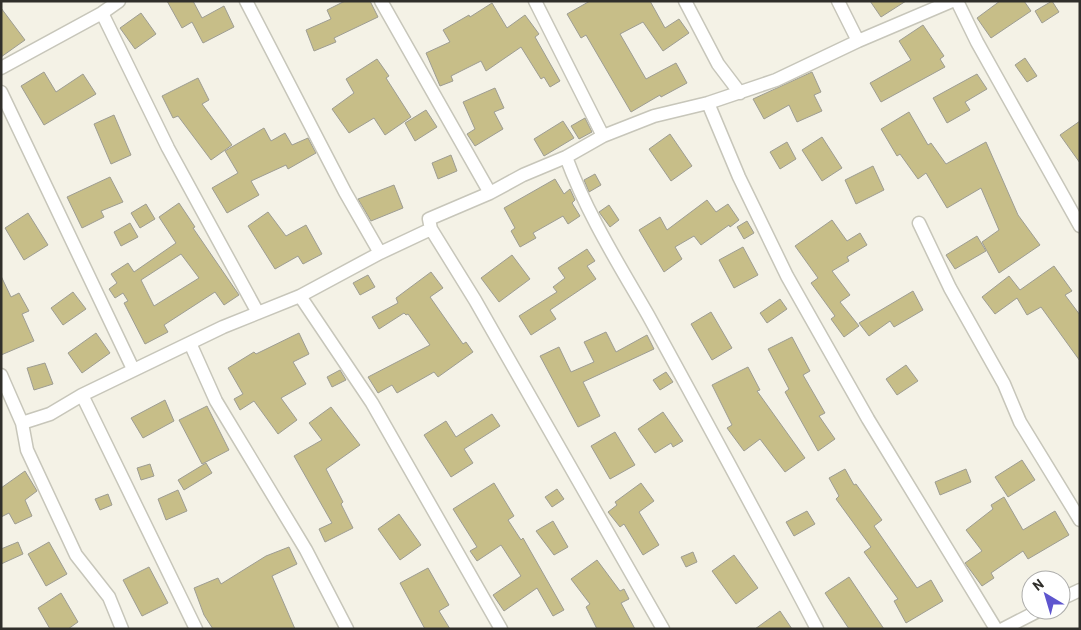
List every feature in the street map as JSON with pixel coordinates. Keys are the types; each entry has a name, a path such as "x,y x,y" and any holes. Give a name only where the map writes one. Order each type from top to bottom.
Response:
{"street":[{"path":"1,68 102,14 119,1"},
{"path":"246,1 345,192 380,253"},
{"path":"381,1 490,193"},
{"path":"535,1 603,136"},
{"path":"685,1 718,64 740,93"},
{"path":"838,1 858,41"},
{"path":"663,629 475,300 431,229 429,219 566,157 603,136 654,116 708,103 776,80 858,41 952,1"},
{"path":"957,1 1080,226"},
{"path":"102,14 168,148 258,313"},
{"path":"1,92 133,369"},
{"path":"708,103 738,177 787,276 868,419 996,629"},
{"path":"566,157 580,196 595,225 647,315 817,629"},
{"path":"919,223 950,288 1004,384 1020,422 1080,520"},
{"path":"22,423 50,414 133,369 300,296 380,253 431,229"},
{"path":"300,296 372,403 501,629"},
{"path":"190,343 216,401 306,550 347,629"},
{"path":"1,375 22,423 28,450 76,555 109,597 122,629"},
{"path":"82,395 196,629"},
{"path":"1003,629 1021,620"}],"building":[{"path":"167,1 193,1 202,18 224,6 234,27 203,43 192,22 182,28"},
{"path":"345,1 370,1 378,17 334,38 336,42 314,51 306,30 331,19 327,10"},
{"path":"590,1 650,1 665,28 679,19 689,33 663,51 643,22 620,34 646,79 676,63 687,83 661,97 660,95 631,112 586,35 581,38 567,14"},
{"path":"870,1 906,1 881,17"},
{"path":"1000,1 1024,1 1031,11 991,38 977,18"},
{"path":"1052,1 1059,12 1042,23 1035,11"},
{"path":"492,3 507,28 525,15 539,34 535,37 560,81 550,87 544,77 541,79 521,47 486,71 481,61 451,76 453,81 440,86 426,53 450,42 443,30 469,15 470,17"},
{"path":"1,8 25,40 1,57"},
{"path":"141,13 156,34 135,49 120,28"},
{"path":"923,25 944,56 940,59 945,67 881,102 870,83 911,60 899,41"},
{"path":"1025,58 1037,76 1027,82 1015,65"},
{"path":"377,59 389,76 386,78 411,117 385,135 374,118 349,133 332,109 354,93 346,79"},
{"path":"44,72 56,92 83,74 96,94 44,125 21,86"},
{"path":"812,72 821,92 814,95 822,111 797,122 789,105 764,119 753,99"},
{"path":"977,74 987,89 965,102 970,110 947,123 933,98"},
{"path":"198,78 209,100 202,104 232,145 211,160 178,116 173,118 162,96"},
{"path":"495,88 504,108 494,112 503,129 475,146 467,134 475,129 463,102"},
{"path":"426,110 437,127 415,141 405,123"},
{"path":"909,112 928,145 931,143 946,164 986,142 1018,215 1040,245 999,273 982,242 999,230 981,188 947,208 926,173 918,179 900,154 897,156 881,129"},
{"path":"114,115 131,155 111,164 94,124"},
{"path":"585,118 592,132 579,139 571,126"},
{"path":"563,121 574,138 544,156 534,139"},
{"path":"1080,121 1080,163 1060,135"},
{"path":"264,128 271,141 285,133 292,145 308,138 316,153 288,169 286,165 251,181 259,195 227,213 212,188 238,173 225,151"},
{"path":"670,134 692,166 671,181 649,149"},
{"path":"822,137 842,168 822,181 802,150"},
{"path":"787,142 796,159 780,169 770,152"},
{"path":"451,155 457,171 438,179 432,163"},
{"path":"873,166 884,190 856,204 845,180"},
{"path":"595,174 601,185 589,192 584,180"},
{"path":"110,177 123,202 101,211 104,217 82,228 67,197"},
{"path":"555,179 564,194 570,189 575,200 572,203 580,216 568,224 563,216 533,233 536,238 520,247 511,231 515,228 504,208"},
{"path":"394,185 403,208 371,221 358,199"},
{"path":"707,200 716,212 728,204 739,220 701,245 694,236 675,247 682,259 664,272 639,230 660,217 667,230"},
{"path":"179,203 195,227 193,228 239,295 224,305 215,292 164,325 168,332 145,344 124,303 128,301 123,293 115,298 109,289 117,283 111,274 128,263 134,272 176,243 159,217","holes":["181,254 199,278 154,306 141,280"]},
{"path":"146,204 155,219 140,228 131,213"},
{"path":"609,205 619,220 610,227 599,212"},
{"path":"268,212 286,236 306,225 322,254 303,264 298,256 275,269 248,226"},
{"path":"28,213 48,245 24,260 5,228"},
{"path":"832,220 847,241 860,233 867,245 847,257 849,261 832,271 850,295 840,302 859,326 844,337 831,319 835,316 811,283 818,278 795,246"},
{"path":"747,221 754,233 744,239 737,227"},
{"path":"130,223 138,237 121,246 114,232"},
{"path":"977,236 986,251 955,269 946,255"},
{"path":"743,247 758,275 734,288 719,260"},
{"path":"587,249 595,261 587,266 596,279 550,310 556,319 531,335 519,316 557,292 553,287 565,278 558,268"},
{"path":"512,255 530,279 499,302 481,278"},
{"path":"1054,266 1072,291 1065,295 1080,315 1080,361 1041,307 1027,315 1017,298 995,314 982,297 1009,276 1020,290"},
{"path":"431,272 443,288 430,297 463,344 466,342 473,352 438,377 434,372 397,393 392,385 378,393 368,377 430,345 408,314 404,313 379,329 372,317 398,303 396,298"},
{"path":"368,275 375,287 360,295 353,283"},
{"path":"1,276 11,297 19,293 29,311 22,314 34,341 1,355"},
{"path":"913,291 923,310 894,327 890,321 869,336 859,323"},
{"path":"73,292 86,309 63,325 51,308"},
{"path":"780,299 787,309 767,323 760,313"},
{"path":"711,312 732,348 712,360 691,324"},
{"path":"606,332 616,352 647,335 654,349 583,382 600,416 578,427 540,356 559,347 571,372 594,362 584,342"},
{"path":"96,333 110,353 82,373 68,353"},
{"path":"299,333 309,354 293,362 306,384 281,398 297,420 278,434 254,401 240,410 234,399 243,394 228,368 254,352 256,354"},
{"path":"792,337 810,371 803,375 825,413 819,416 835,439 818,451 785,392 789,389 768,349"},
{"path":"45,363 53,384 34,390 27,368"},
{"path":"906,365 918,381 897,395 886,379"},
{"path":"748,367 760,390 757,391 805,458 785,472 760,439 744,451 727,428 732,425 712,385"},
{"path":"340,370 346,380 332,387 327,377"},
{"path":"666,372 673,382 660,390 653,380"},
{"path":"165,400 174,421 143,438 131,418"},
{"path":"207,406 229,450 202,464 179,420"},
{"path":"331,407 360,445 326,469 343,502 341,504 353,528 325,542 319,529 332,523 294,456 322,440 309,423"},
{"path":"663,412 683,441 673,447 671,443 655,453 638,429"},
{"path":"492,414 500,426 464,449 473,463 451,477 424,435 446,421 456,437"},
{"path":"615,432 635,465 610,479 591,446"},
{"path":"1022,460 1035,480 1008,497 995,477"},
{"path":"206,463 212,473 184,490 178,480"},
{"path":"150,464 154,476 141,480 137,468"},
{"path":"845,469 854,485 856,484 882,520 874,526 917,588 931,580 943,601 906,623 894,601 898,599 864,552 871,547 836,499 839,496 829,478"},
{"path":"966,469 971,482 940,495 935,482"},
{"path":"25,471 37,491 25,500 32,516 15,524 9,513 1,517 1,488"},
{"path":"494,483 514,516 508,520 521,540 523,538 564,610 553,616 537,588 504,611 493,595 521,576 501,545 477,561 470,551 477,547 453,509"},
{"path":"641,483 654,501 639,512 659,545 643,555 624,524 620,527 608,512 617,505 615,502"},
{"path":"557,489 564,499 552,507 545,497"},
{"path":"178,490 187,511 166,520 158,499"},
{"path":"108,494 112,505 100,510 95,499"},
{"path":"1004,497 1023,530 1055,511 1069,535 1028,559 1023,551 991,573 994,578 982,586 965,563 982,551 966,530 993,509 991,505"},
{"path":"807,511 815,524 794,536 786,522"},
{"path":"399,514 421,545 400,560 378,529"},
{"path":"553,521 568,547 554,555 536,531"},
{"path":"18,542 23,554 1,564 1,549"},
{"path":"49,542 67,574 46,586 28,554"},
{"path":"289,547 297,564 272,576 295,629 213,629 204,615 194,588 218,578 221,584 266,556"},
{"path":"693,552 697,562 686,567 681,557"},
{"path":"734,555 758,588 736,604 712,571"},
{"path":"597,560 620,591 624,589 629,599 621,603 635,629 597,629 586,607 590,604 571,579"},
{"path":"149,567 168,603 142,616 123,580"},
{"path":"428,568 449,605 439,611 450,629 425,629 400,583"},
{"path":"849,577 884,629 849,629 825,593"},
{"path":"61,593 78,622 68,629 50,629 38,608"},
{"path":"780,611 792,629 755,629"}]}
